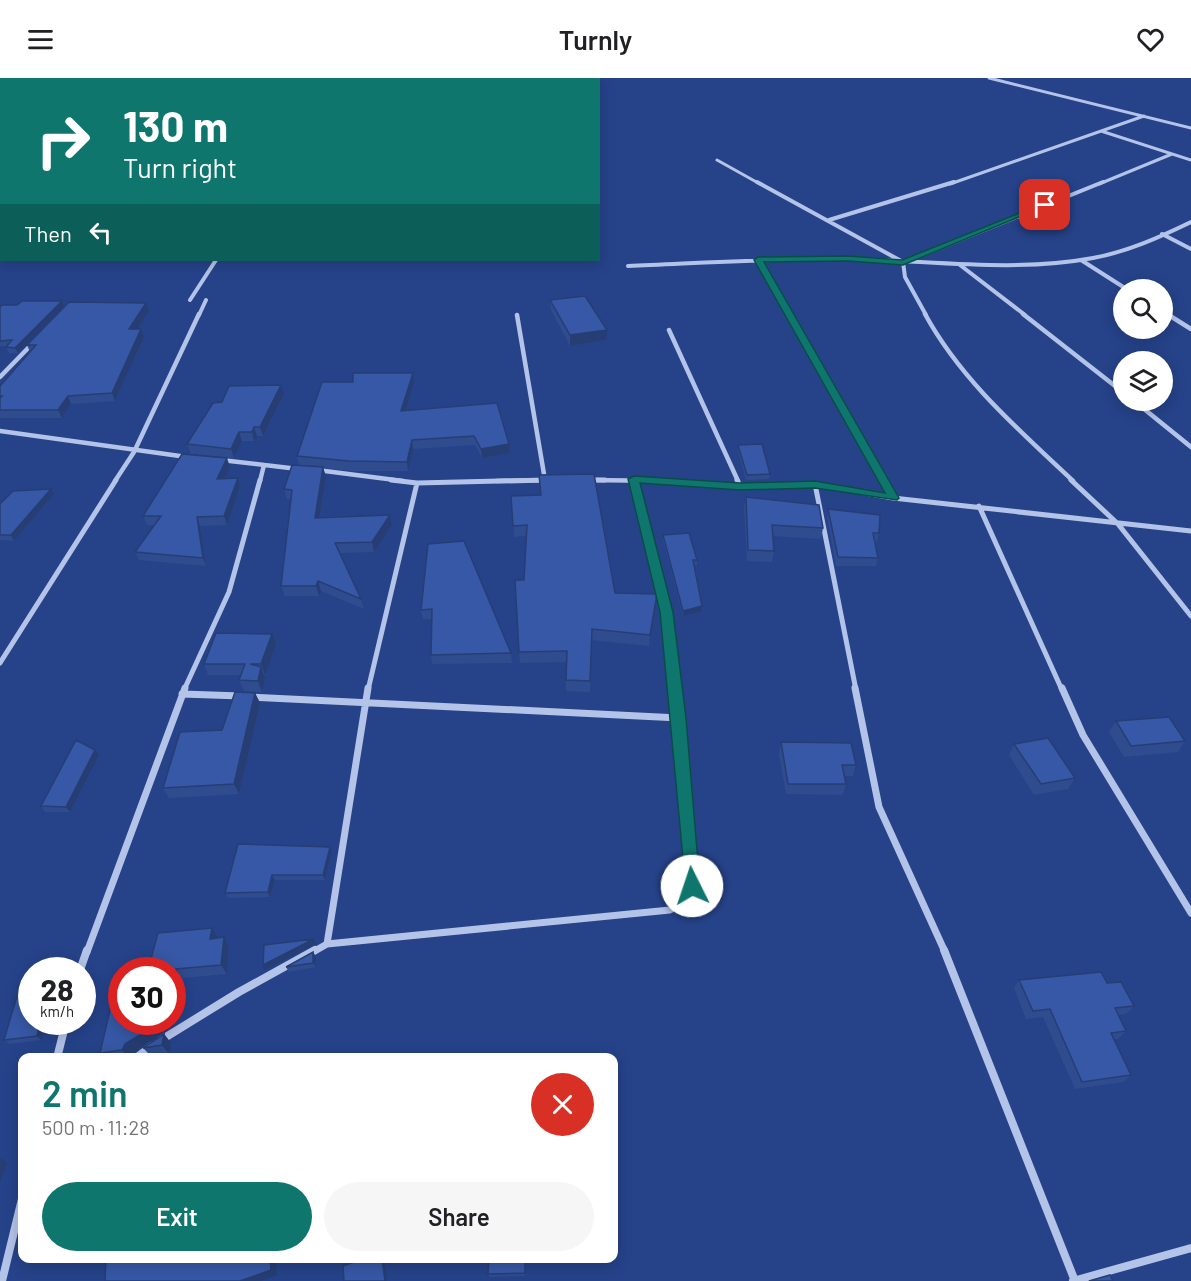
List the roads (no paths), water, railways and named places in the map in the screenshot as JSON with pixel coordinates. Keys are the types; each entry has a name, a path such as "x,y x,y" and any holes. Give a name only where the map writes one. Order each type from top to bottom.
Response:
{"street":[{"path":"988,78 1191,128"},
{"path":"829,220 991,171 1144,116"},
{"path":"1101,131 1191,160"},
{"path":"903,262 1172,154"},
{"path":"717,160 903,262"},
{"path":"628,266 758,260 848,259 959,265 1081,260 1129,247 1191,224"},
{"path":"1162,234 1191,249"},
{"path":"758,260 893,498"},
{"path":"1081,260 1113,280"},
{"path":"190,300 215,261"},
{"path":"903,262 904,278 934,330 989,402 1118,524 1191,616"},
{"path":"959,265 1113,384"},
{"path":"0,663 134,452 206,300"},
{"path":"516,315 545,480"},
{"path":"1173,318 1191,329"},
{"path":"669,330 740,486"},
{"path":"0,377 39,338"},
{"path":"1147,411 1191,447"},
{"path":"0,431 134,452 193,458"},
{"path":"216,460 417,483 556,480"},
{"path":"85,957 182,694 229,592 264,465"},
{"path":"578,480 634,479 740,486 815,484 893,498 1191,531"},
{"path":"144,1053 239,992 327,944 670,910 687,901 692,886 679,718 666,612 634,479"},
{"path":"327,944 365,702 417,483"},
{"path":"815,484 879,807 934,924 1074,1281 1191,1248"},
{"path":"979,506 1083,735 1191,913"},
{"path":"182,694 679,718"},
{"path":"58,1053 63,1035"},
{"path":"2,1281 18,1215"}]}
